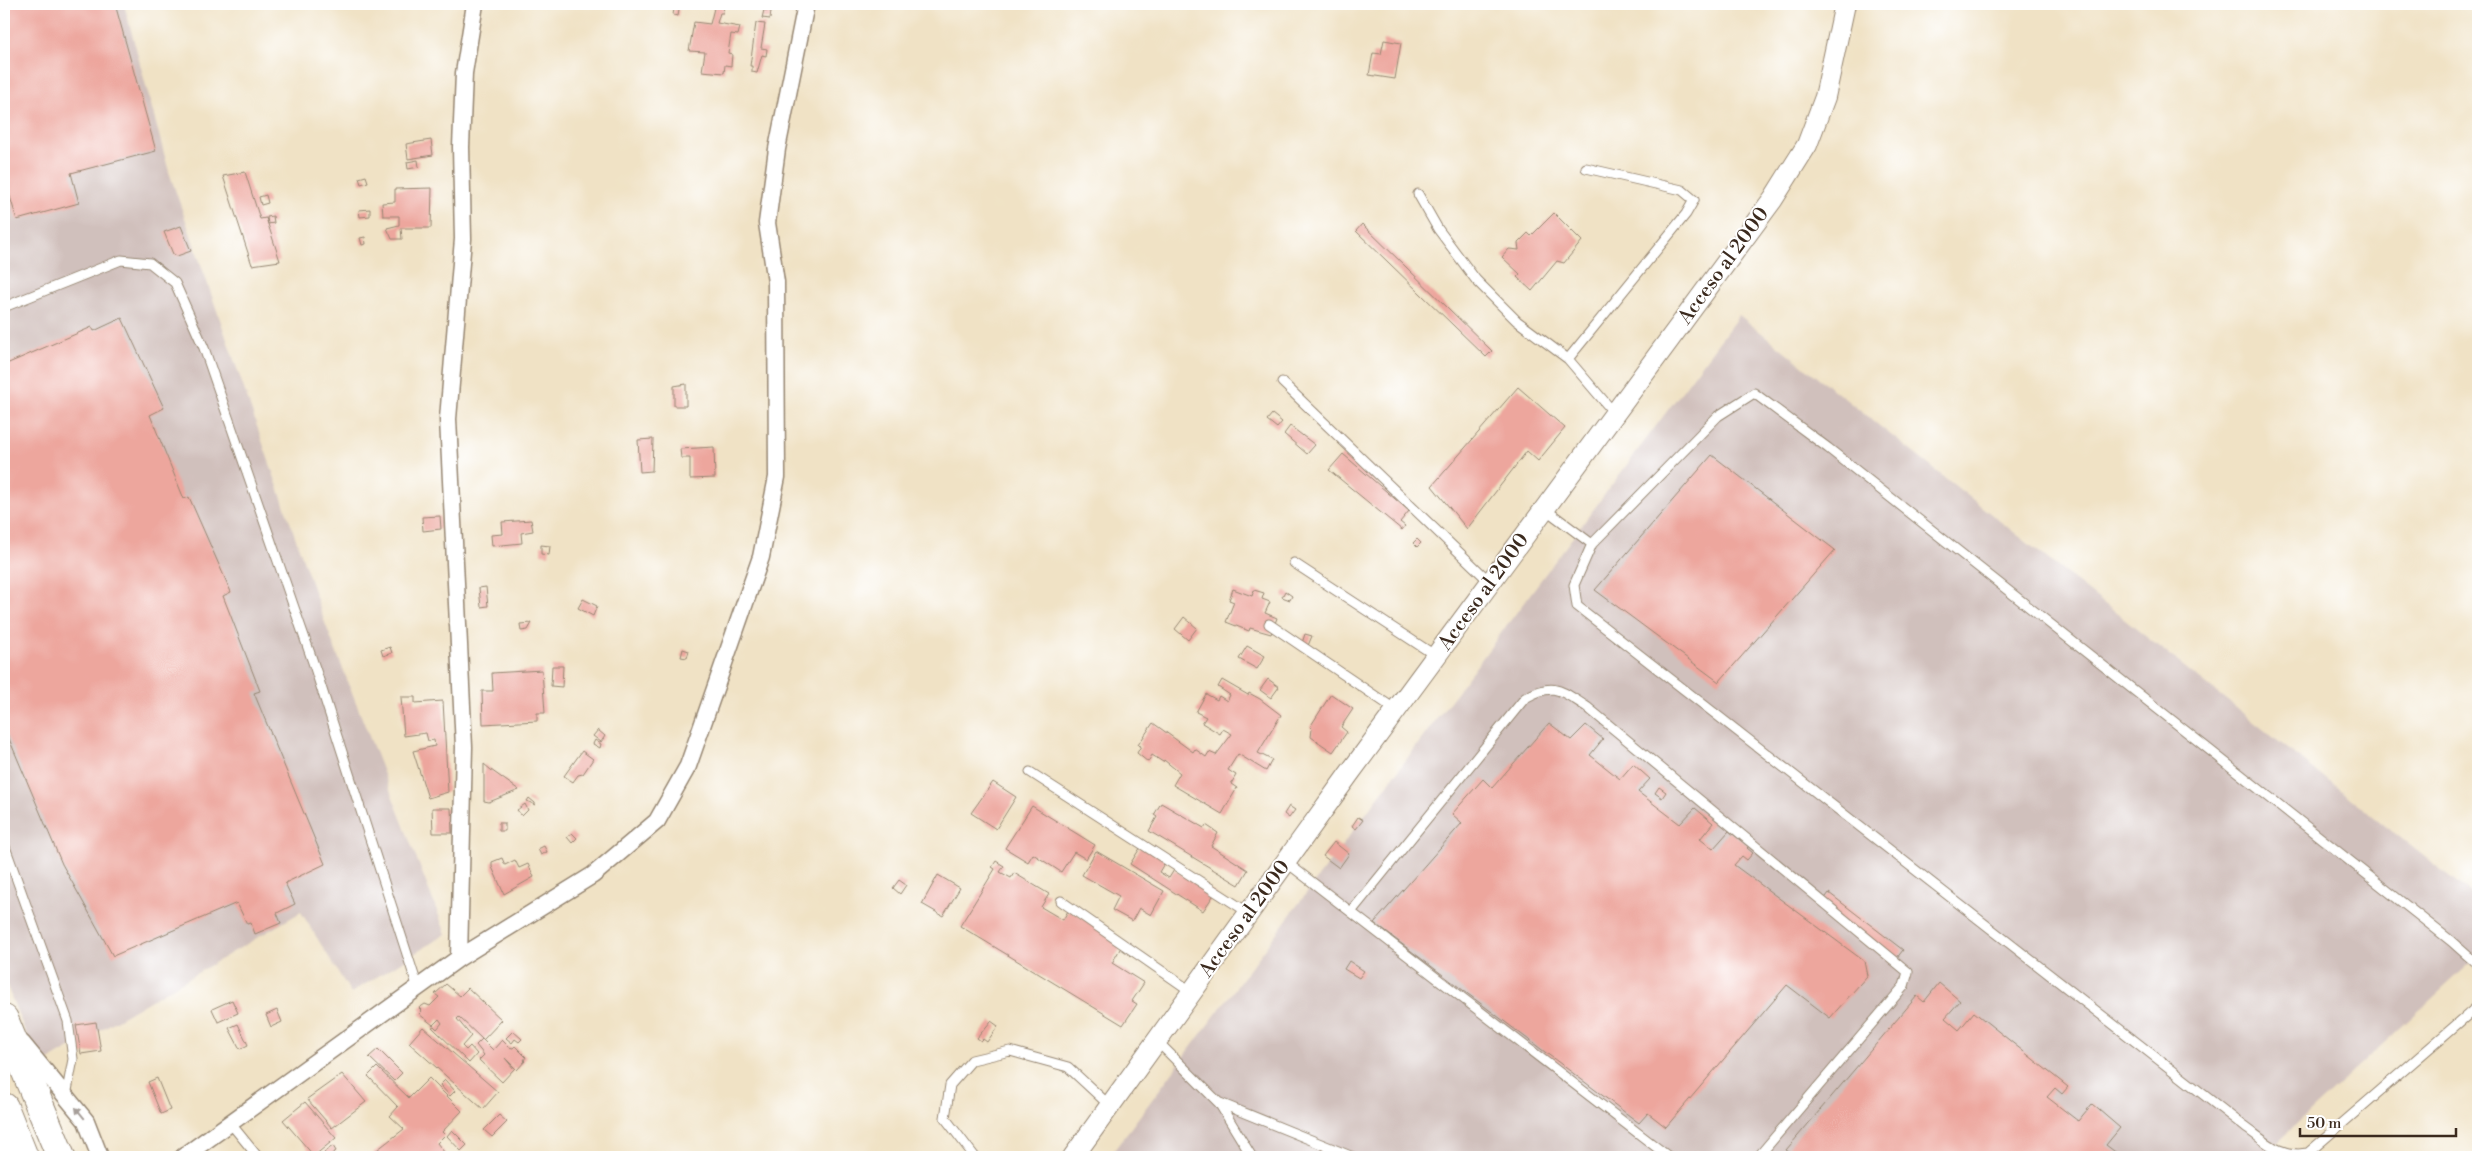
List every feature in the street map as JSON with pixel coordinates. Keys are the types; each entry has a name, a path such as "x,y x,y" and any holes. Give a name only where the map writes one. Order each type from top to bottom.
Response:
{"highway":[{"path":"5,1023 61,1157"},
{"path":"4,1107 24,1157"}],"street":[{"path":"459,958 464,746 448,419 463,239 461,147 464,73 475,4"},
{"path":"183,1157 459,958 593,875 625,850 657,821 688,766 761,557 776,477 776,282 767,223 777,149 806,4"},
{"name":"Acceso al 2000","path":"1073,1157 1396,710 1774,198 1807,145 1825,97 1845,4"},
{"path":"5,1023 86,1121 100,1157"}],"lane":[{"path":"1568,359 1686,214 1694,200 1682,190 1586,168"},
{"path":"1418,194 1438,229 1476,280 1517,321 1568,359 1615,414"},
{"path":"4,307 121,260 150,263 175,282 204,348 309,649 418,988"},
{"path":"1282,382 1491,582"},
{"path":"2478,965 2435,928 1828,448 1754,393 1718,416 1592,544 1574,586 1577,606 2245,1127 2283,1154 2294,1156 2308,1153 2478,1006"},
{"path":"1545,509 1592,544"},
{"path":"1294,563 1436,656"},
{"path":"1269,624 1396,710"},
{"path":"1351,912 1525,698 1542,688 1558,689 1588,707 1908,972 1904,986 1758,1157"},
{"path":"1030,772 1249,913"},
{"path":"4,844 68,1021 73,1059 66,1096"},
{"path":"1286,862 1669,1157"},
{"path":"1061,901 1192,992"},
{"path":"1157,1041 1220,1102 1252,1157"},
{"path":"975,1157 945,1118 950,1085 972,1060 1010,1051 1068,1067 1110,1105"},
{"path":"1220,1102 1353,1157"},
{"path":"231,1124 258,1157"}],"shaded area":[{"path":"4,4 124,4 169,172 325,623 446,934 351,993 301,912 39,1066 4,979"},
{"path":"1739,315 2478,899 2478,956 2261,1157 1109,1157"}],"building":[{"path":"4,4 115,4 156,151 71,173 79,203 17,220 8,190 4,191"},
{"path":"715,4 724,4 723,13 720,13 717,23 740,27 738,35 731,34 728,53 732,54 731,66 725,65 724,73 702,71 705,52 689,51 694,22 710,24"},
{"path":"674,9 679,10 678,16 673,15"},
{"path":"764,10 771,11 770,19 762,18"},
{"path":"756,23 765,24 761,48 767,49 766,56 762,55 757,73 752,72 752,66 750,66"},
{"path":"1384,40 1401,43 1395,79 1369,75 1373,53 1381,54"},
{"path":"431,140 433,155 408,159 406,144"},
{"path":"418,160 419,167 408,169 407,162"},
{"path":"245,172 260,219 266,218 280,261 252,265 223,176"},
{"path":"366,176 368,182 361,184 359,178"},
{"path":"432,188 431,228 401,228 402,239 392,239 387,228 399,225 399,216 383,216 382,203 395,202 395,189"},
{"path":"266,195 268,203 261,205 259,197"},
{"path":"370,209 370,216 360,217 359,210"},
{"path":"1554,213 1582,241 1564,263 1557,261 1532,291 1517,277 1520,274 1502,257 1509,249 1519,250 1518,243 1528,233 1531,236"},
{"path":"273,216 274,223 268,224 267,217"},
{"path":"1362,224 1492,351 1486,357 1356,231"},
{"path":"181,226 191,251 177,256 173,254 164,232"},
{"path":"365,237 366,244 362,245 360,238"},
{"path":"122,318 164,408 150,415 184,499 189,497 231,592 223,596 260,691 254,693 325,864 285,883 295,904 277,913 281,923 255,934 251,923 247,924 237,903 113,956 62,864 4,727 4,365 92,327 94,331"},
{"path":"686,384 686,406 674,406 674,386"},
{"path":"1518,387 1565,428 1538,461 1527,451 1467,529 1432,486"},
{"path":"1272,414 1282,422 1277,428 1267,420"},
{"path":"1290,426 1315,445 1307,454 1284,434"},
{"path":"653,439 652,471 640,472 638,440"},
{"path":"714,447 715,478 690,479 690,458 681,458 680,449"},
{"path":"1343,454 1409,511 1400,522 1405,526 1402,530 1329,470"},
{"path":"1712,455 1835,550 1719,682 1595,590"},
{"path":"440,516 441,529 423,531 422,517"},
{"path":"531,520 533,531 521,533 522,543 492,546 491,535 503,534 502,522"},
{"path":"1417,539 1421,543 1417,547 1413,543"},
{"path":"541,545 550,546 549,555 541,554"},
{"path":"486,587 488,606 481,607 479,588"},
{"path":"1233,589 1252,596 1254,590 1264,593 1262,599 1270,602 1265,613 1277,618 1271,634 1250,628 1249,631 1226,622 1234,602 1229,600"},
{"path":"1285,591 1292,596 1290,600 1282,597"},
{"path":"583,599 597,606 593,616 578,608"},
{"path":"1184,617 1197,628 1188,640 1175,629"},
{"path":"532,623 528,630 521,631 520,624"},
{"path":"1305,634 1312,636 1307,648 1301,646"},
{"path":"1247,646 1265,656 1257,669 1239,659"},
{"path":"390,647 392,653 383,656 381,650"},
{"path":"683,649 689,651 687,658 681,657"},
{"path":"552,666 563,666 562,687 551,686"},
{"path":"542,670 545,713 537,713 537,721 483,724 482,691 493,691 492,673"},
{"path":"1268,679 1279,687 1271,698 1260,690"},
{"path":"1222,680 1248,695 1249,693 1260,699 1281,715 1258,753 1272,760 1266,771 1238,754 1228,770 1236,775 1231,784 1237,788 1222,814 1173,785 1180,773 1164,760 1163,762 1152,755 1148,762 1137,753 1141,746 1138,745 1153,723 1193,752 1195,749 1206,757 1209,752 1216,755 1232,734 1223,729 1220,734 1202,723 1206,717 1196,712 1206,694 1217,700 1219,696 1227,701 1230,695 1218,687"},
{"path":"1331,694 1353,709 1341,727 1347,732 1333,752 1311,737 1312,729 1310,727"},
{"path":"401,697 415,697 415,703 443,701 448,792 428,798 413,751 435,746 434,740 428,741 426,733 404,736"},
{"path":"1549,723 1571,740 1586,725 1603,739 1590,755 1620,779 1633,764 1650,779 1638,792 1680,824 1695,808 1713,823 1700,839 1713,849 1729,831 1749,846 1747,848 1753,853 1747,860 1742,856 1734,865 1864,961 1867,976 1830,1018 1787,985 1666,1127 1648,1113 1639,1123 1374,923 1462,823 1452,814 1483,779 1492,788"},
{"path":"598,730 605,736 601,742 593,736"},
{"path":"595,740 601,744 600,748 593,744"},
{"path":"582,751 593,759 583,774 578,775 573,782 564,776"},
{"path":"484,764 519,790 489,802 484,801"},
{"path":"993,782 1016,797 996,829 971,813"},
{"path":"1659,787 1666,792 1662,798 1655,793"},
{"path":"529,798 535,803 535,805 527,801"},
{"path":"1161,803 1204,828 1206,825 1218,833 1211,846 1248,870 1239,885 1149,831 1157,817 1154,815"},
{"path":"525,804 528,810 522,816 517,810"},
{"path":"1032,806 1095,845 1086,859 1074,852 1061,872 1033,854 1028,862 1005,848"},
{"path":"1289,806 1295,810 1289,818 1284,814"},
{"path":"432,808 451,808 452,833 433,833"},
{"path":"1358,817 1363,820 1356,829 1352,826"},
{"path":"499,823 505,823 505,831 499,831"},
{"path":"572,833 577,838 572,843 567,837"},
{"path":"1144,842 1168,857 1159,872 1169,878 1174,870 1215,893 1203,911 1130,864"},
{"path":"1334,842 1349,854 1339,868 1323,856"},
{"path":"544,846 547,852 541,855 538,849"},
{"path":"1096,851 1164,891 1151,915 1139,908 1132,921 1112,910 1119,896 1082,875"},
{"path":"502,858 505,865 515,860 519,868 528,864 534,877 504,894 492,867 492,862"},
{"path":"996,861 1004,866 1000,872 1011,878 1014,873 1049,894 1041,907 1063,920 1069,909 1124,942 1112,963 1144,983 1132,1001 1137,1004 1123,1025 960,926 995,869 992,867"},
{"path":"938,875 960,888 943,916 922,904"},
{"path":"899,880 906,885 900,894 893,888"},
{"path":"1829,893 1903,950 1893,963 1820,905"},
{"path":"1349,961 1364,971 1359,978 1344,969"},
{"path":"1939,983 1960,1001 1945,1018 1959,1030 1974,1012 2068,1087 2062,1094 2055,1088 2047,1097 2078,1121 2092,1104 2120,1128 2106,1145 2122,1157 1796,1157 1786,1150 1917,996 1924,1002"},
{"path":"446,984 460,996 468,988 502,1020 483,1040 459,1017 457,1019 471,1036 462,1046 466,1050 470,1046 477,1054 469,1063 432,1027 434,1026 437,1029 442,1023 439,1019 433,1025 419,1014 422,1011 419,1008 425,1004 430,1006 439,997 435,994"},
{"path":"232,1000 238,1013 218,1022 212,1009"},
{"path":"277,1010 282,1022 271,1027 266,1015"},
{"path":"991,1021 998,1026 987,1042 983,1039 981,1041 977,1038"},
{"path":"96,1022 101,1051 81,1054 76,1025"},
{"path":"238,1024 248,1045 240,1049 229,1028"},
{"path":"423,1027 498,1092 483,1109 409,1043"},
{"path":"513,1031 522,1039 519,1042 515,1039 512,1043 506,1038"},
{"path":"482,1039 493,1050 502,1040 509,1047 513,1048 515,1046 526,1057 525,1061 517,1070 505,1058 514,1069 502,1082 479,1060 484,1055 476,1045"},
{"path":"378,1049 402,1073 394,1081 369,1057"},
{"path":"377,1067 409,1098 429,1078 462,1111 442,1132 445,1135 437,1143 448,1157 376,1157 373,1153 404,1129 390,1116 398,1107 368,1076"},
{"path":"342,1074 366,1102 332,1128 307,1099"},
{"path":"157,1078 170,1110 161,1114 148,1082"},
{"path":"445,1080 455,1091 450,1096 440,1085"},
{"path":"305,1102 336,1138 314,1156 283,1120"},
{"path":"499,1115 507,1122 492,1137 484,1130"},
{"path":"452,1130 467,1145 461,1151 447,1136"},
{"path":"333,1146 336,1151 327,1157 324,1152"}]}
